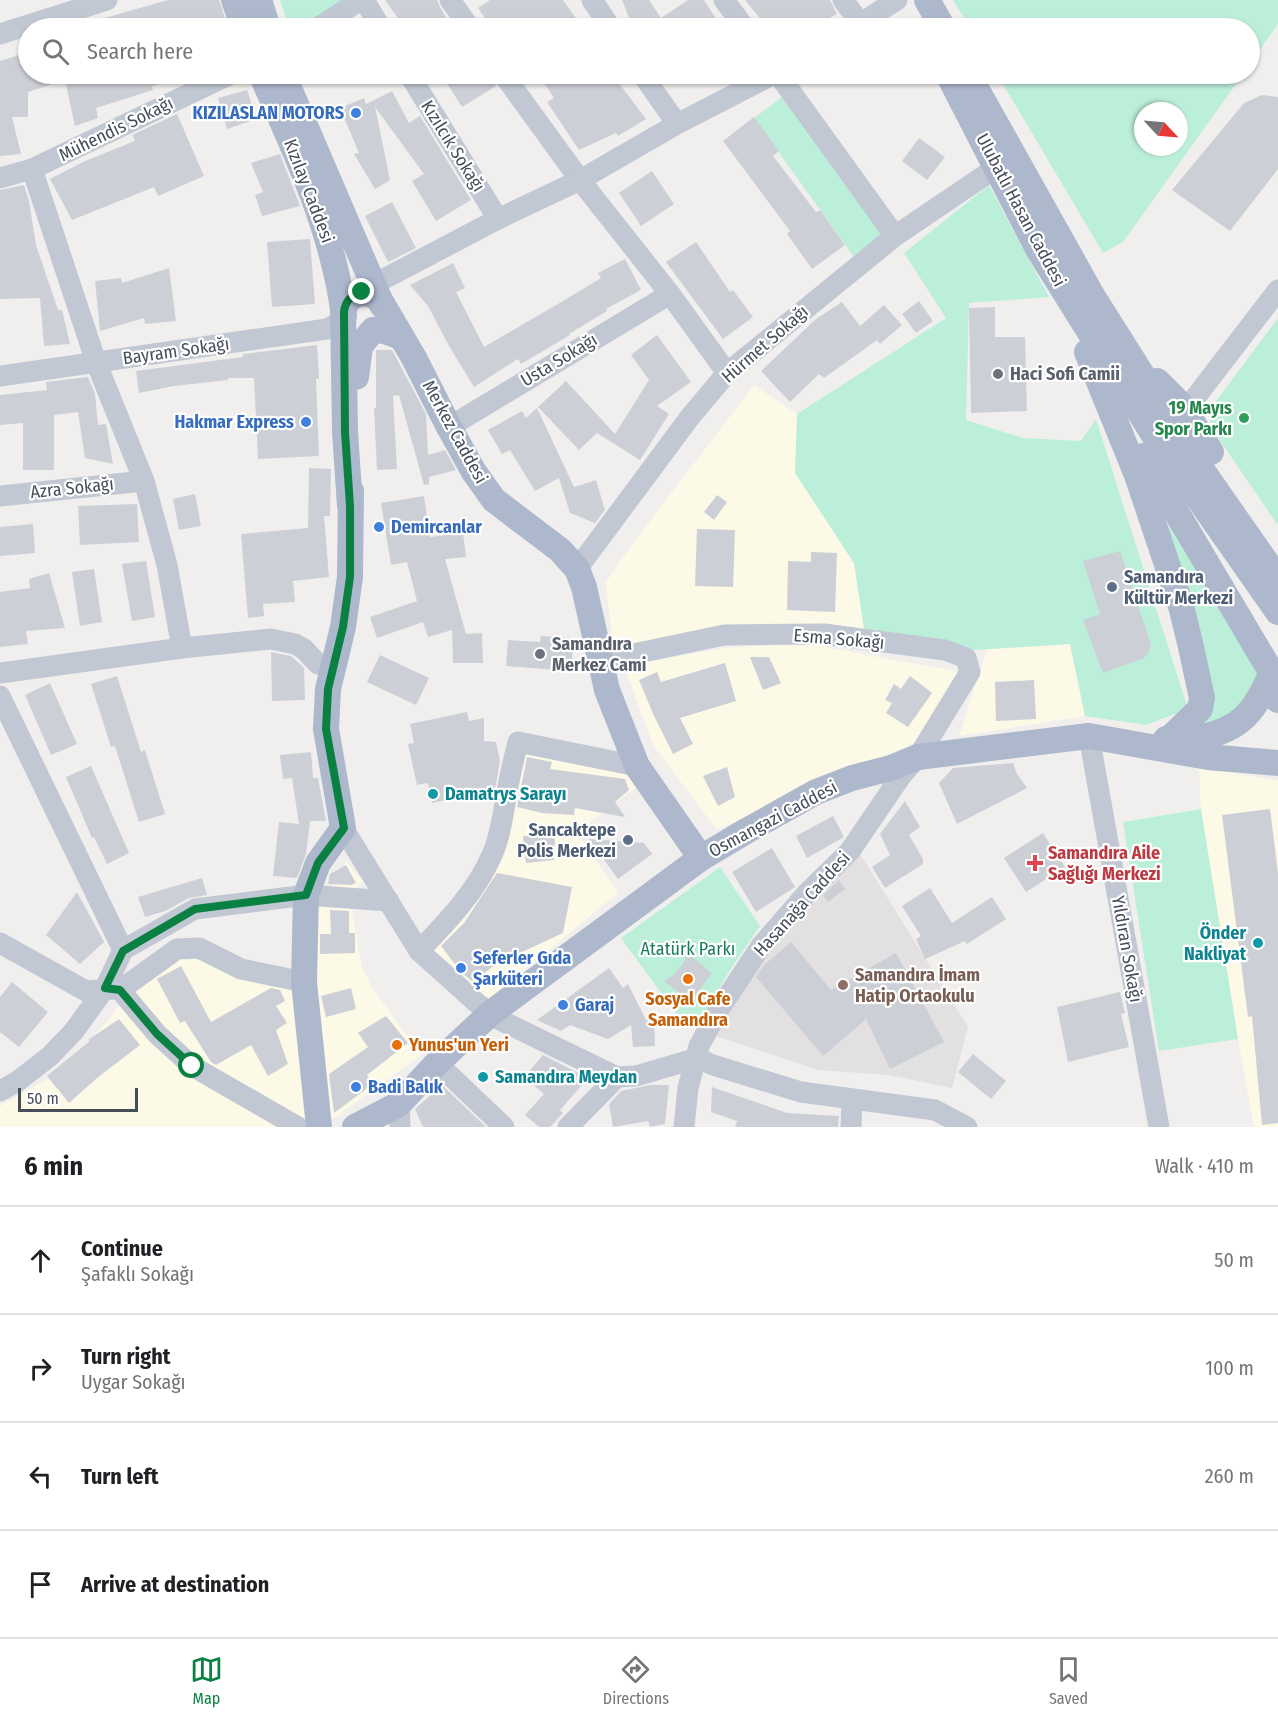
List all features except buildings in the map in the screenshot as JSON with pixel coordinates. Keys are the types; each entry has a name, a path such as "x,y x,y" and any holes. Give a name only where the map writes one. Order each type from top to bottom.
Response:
{"main road":[{"path":"234,0 240,18"},
{"path":"259,0 265,18"},
{"path":"909,0 919,18"},
{"path":"927,0 937,18"},
{"name":"Kızılay Caddesi","path":"265,84 315,200 337,271 369,294"},
{"name":"Kızılay Caddesi","path":"288,84 369,294"},
{"name":"Ulubatlı Hasan Caddesi","path":"953,84 1038,249 1154,435 1278,612"},
{"name":"Ulubatlı Hasan Caddesi","path":"974,84 1121,344 1204,473 1278,579"},
{"path":"1038,249 1097,374 1137,475 1181,606 1202,698 1200,709 1170,738"},
{"path":"319,1127 304,982 306,895 318,863 344,828 326,729 328,689 343,627 350,577 350,506 358,355 360,346 382,320 369,294"},
{"path":"369,294 346,323 355,331 385,331 401,337"},
{"path":"350,506 345,432 369,294"},
{"name":"Merkez Caddesi","path":"369,294 414,358 448,427 474,472 494,500 560,550 577,568 584,587 607,690 637,766 701,858"},
{"path":"1121,344 1185,411 1250,515 1278,553"},
{"path":"1097,374 1161,489 1270,674 1278,700"},
{"path":"1139,745 1170,738 1200,737 1243,720 1258,702 1270,674"},
{"name":"Osmangazi Caddesi","path":"355,1127 400,1115 437,1063 491,1013 701,858 816,792 918,757 1089,736 1208,757 1278,763"},
{"path":"1208,757 1278,770"}],"street":[{"path":"50,18 107,0"},
{"path":"333,18 362,0 374,18"},
{"path":"450,0 463,18"},
{"path":"592,0 604,18"},
{"path":"724,0 738,18"},
{"path":"843,0 853,18"},
{"path":"869,18 897,0"},
{"path":"0,34 18,28"},
{"name":"Mühendis Sokağı","path":"0,178 32,170 210,84"},
{"name":"Kızılcık Sokağı","path":"415,84 498,219"},
{"path":"510,84 580,180 670,294 727,373"},
{"path":"649,84 677,124"},
{"name":"Bayram Sokağı","path":"0,376 335,326 369,294 498,219 580,180 677,124 756,84"},
{"path":"783,84 895,236"},
{"name":"Hürmet Sokağı","path":"577,568 690,417 727,373 895,236 997,167"},
{"path":"32,170 96,362 144,481 168,565 182,648"},
{"path":"1185,411 1278,290"},
{"name":"Usta Sokağı","path":"448,427 670,294"},
{"name":"Azra Sokağı","path":"0,496 144,481"},
{"name":"Esma Sokağı","path":"600,660 724,635 824,634 945,650 966,658 970,672 918,757"},
{"path":"0,673 182,648 271,639 295,644 304,649 318,664 333,670"},
{"path":"0,696 123,951 112,989"},
{"name":"Yıldıran Sokağı","path":"1089,736 1159,1127"},
{"path":"419,951 452,916 482,876 493,855 502,824 518,742 637,766"},
{"name":"Hasanağa Caddesi","path":"684,1127 688,1088 699,1046 718,1011 761,946 808,892 850,851 902,776 918,757"},
{"path":"344,828 419,951 478,1004 512,1027 617,1077 636,1076 697,1058 801,1092 935,1110 967,1127"},
{"path":"123,951 195,909 306,895 388,901"},
{"path":"0,943 86,991 112,989 192,1066 298,1127"},
{"path":"0,1091 18,1081 50,1056 112,989 177,949 200,948 241,969 304,982"},
{"path":"437,1063 504,1127"},
{"path":"568,1127 617,1077"},
{"path":"851,1127 852,1099"}],"shaded area":[{"path":"754,385 797,414 795,473 854,563 864,629 613,649 606,582"},
{"path":"804,643 959,672 914,743 717,830 653,745 624,666 724,648"},
{"path":"1070,644 1085,716 959,736 987,649"},
{"path":"521,751 631,775 638,786 577,832 618,893 478,1008 417,956 467,906"},
{"path":"1199,767 1278,781 1278,1127 1254,1127 1201,809"},
{"name":"Samandıra İmam Hatip Ortaokulu","path":"859,852 968,1027 952,1088 889,1075 818,1070 713,1035 771,943"},
{"path":"346,862 363,881 349,896 362,967 372,988 421,1055 336,1117 314,1127 0,1127 0,1106 68,1067 112,1016 137,975 204,941 256,974 313,988 318,910"}],"green space":[{"path":"280,0 347,0 318,18 286,18"},
{"path":"953,0 1278,0 1278,24 1260,50 1260,18 964,18"},
{"path":"1003,84 1236,84 1188,151 1188,102 1134,102 1134,156 1184,156 1123,242 1103,253"},
{"path":"798,85 897,232 859,264 754,118"},
{"path":"989,185 1049,297 969,303 966,420 1023,438 1081,441 1096,419 1188,709 1146,725 1085,716 1070,644 943,652 864,629 854,563 795,473 797,414 946,318 904,253"},
{"name":"19 Mayıs Spor Parkı","path":"1278,318 1277,524 1210,426 1210,409"},
{"path":"1157,506 1258,674 1257,691 1221,721 1204,726 1215,703"},
{"path":"1201,809 1238,1039 1159,1051 1123,822"},
{"name":"Atatürk Parkı","path":"720,867 760,926 730,970 697,1026 675,1012 621,938"}],"place":[{"name":"KIZILASLAN MOTORS","path":"356,113"},
{"name":"Haci Sofi Camii","path":"998,374"},
{"name":"19 Mayıs Spor Parkı","path":"1244,418"},
{"name":"Hakmar Express","path":"306,422"},
{"name":"Demircanlar","path":"379,527"},
{"name":"Samandıra Kültür Merkezi","path":"1112,587"},
{"name":"Samandıra Merkez Cami","path":"540,654"},
{"name":"Damatrys Sarayı","path":"433,794"},
{"name":"Sancaktepe Polis Merkezi","path":"628,840"},
{"name":"Samandıra Aile Sağlığı Merkezi","path":"1035,863"},
{"name":"Önder Nakliyat","path":"1258,943"},
{"name":"Seferler Gıda Şarküteri","path":"461,968"},
{"name":"Sosyal Cafe Samandıra","path":"688,979"},
{"name":"Samandıra İmam Hatip Ortaokulu","path":"843,985"},
{"name":"Garaj","path":"563,1005"},
{"name":"Yunus'un Yeri","path":"397,1045"},
{"name":"Samandıra Meydan","path":"483,1077"},
{"name":"Badi Balık","path":"356,1087"}],"route":[{"path":"192,1066 157,1034 120,990 105,988 123,951 195,909 306,895 318,863 344,828 326,729 328,689 343,627 350,577 350,506 343,393 344,306 351,297 362,292"}]}
